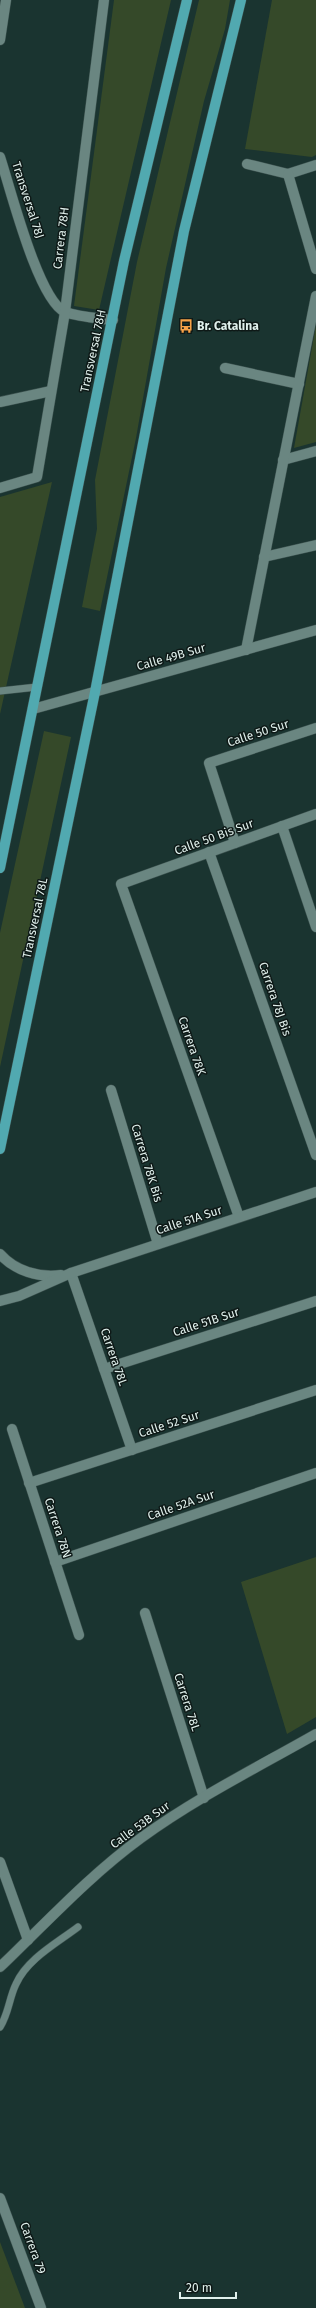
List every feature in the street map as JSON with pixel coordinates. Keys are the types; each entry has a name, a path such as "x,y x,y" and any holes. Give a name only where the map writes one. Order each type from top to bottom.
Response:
{"main road":[{"name":"Transversal 78H","path":"33,709 140,192 187,0"},
{"path":"95,692 184,231 241,0"},
{"name":"Transversal 78L","path":"0,1149 95,692"},
{"path":"0,868 33,709"}],"street":[{"path":"0,40 6,0"},
{"name":"Carrera 78H","path":"0,488 37,477 65,312 104,0"},
{"name":"Transversal 78J","path":"0,157 42,283 49,297 65,312"},
{"path":"246,164 288,174 316,165"},
{"path":"288,174 316,269"},
{"path":"246,650 316,296"},
{"path":"65,312 113,320"},
{"path":"225,368 299,384"},
{"path":"0,402 51,391"},
{"path":"283,460 316,450"},
{"path":"264,557 316,545"},
{"name":"Calle 49B Sur","path":"33,709 316,630"},
{"name":"Calle 50 Sur","path":"235,843 209,763 316,728"},
{"name":"Calle 50 Bis Sur","path":"121,884 316,814"},
{"path":"282,826 316,927"},
{"name":"Carrera 78J Bis","path":"209,852 316,1155"},
{"name":"Carrera 78K","path":"121,884 239,1217"},
{"name":"Carrera 78K Bis","path":"111,1090 158,1244"},
{"name":"Calle 51A Sur","path":"0,1301 19,1296 71,1273 316,1192"},
{"name":"Calle 51A Sur","path":"0,1254 12,1264 34,1274 46,1276 71,1273"},
{"name":"Carrera 78L","path":"71,1273 132,1450"},
{"name":"Calle 51B Sur","path":"104,1369 316,1301"},
{"name":"Calle 52 Sur","path":"29,1483 316,1390"},
{"name":"Carrera 78N","path":"12,1429 79,1635"},
{"name":"Calle 52A Sur","path":"55,1562 316,1473"},
{"name":"Carrera 78L","path":"145,1613 204,1798"},
{"name":"Calle 53B Sur","path":"0,1967 121,1854 174,1816 316,1734"},
{"path":"0,1862 28,1940"},
{"name":"Carrera 79","path":"0,2198 41,2308"}],"lane":[{"path":"0,690 37,687"},
{"path":"0,2027 7,2017 16,1984 27,1967 78,1927"}],"green space":[{"path":"114,0 171,0 99,310 74,306"},
{"path":"199,0 230,0 225,29 204,101 166,268 136,438 100,611 82,607 97,529 95,480 137,262"},
{"path":"272,0 316,0 316,155 312,157 245,149"},
{"path":"316,325 316,442 294,448"},
{"path":"52,482 0,714 0,497"},
{"path":"44,731 71,737 0,1067 0,933"},
{"path":"316,1557 316,1717 287,1734 241,1582"},
{"path":"0,2242 25,2308 0,2308"}],"place":[{"name":"Br. Catalina","path":"186,326"}]}
